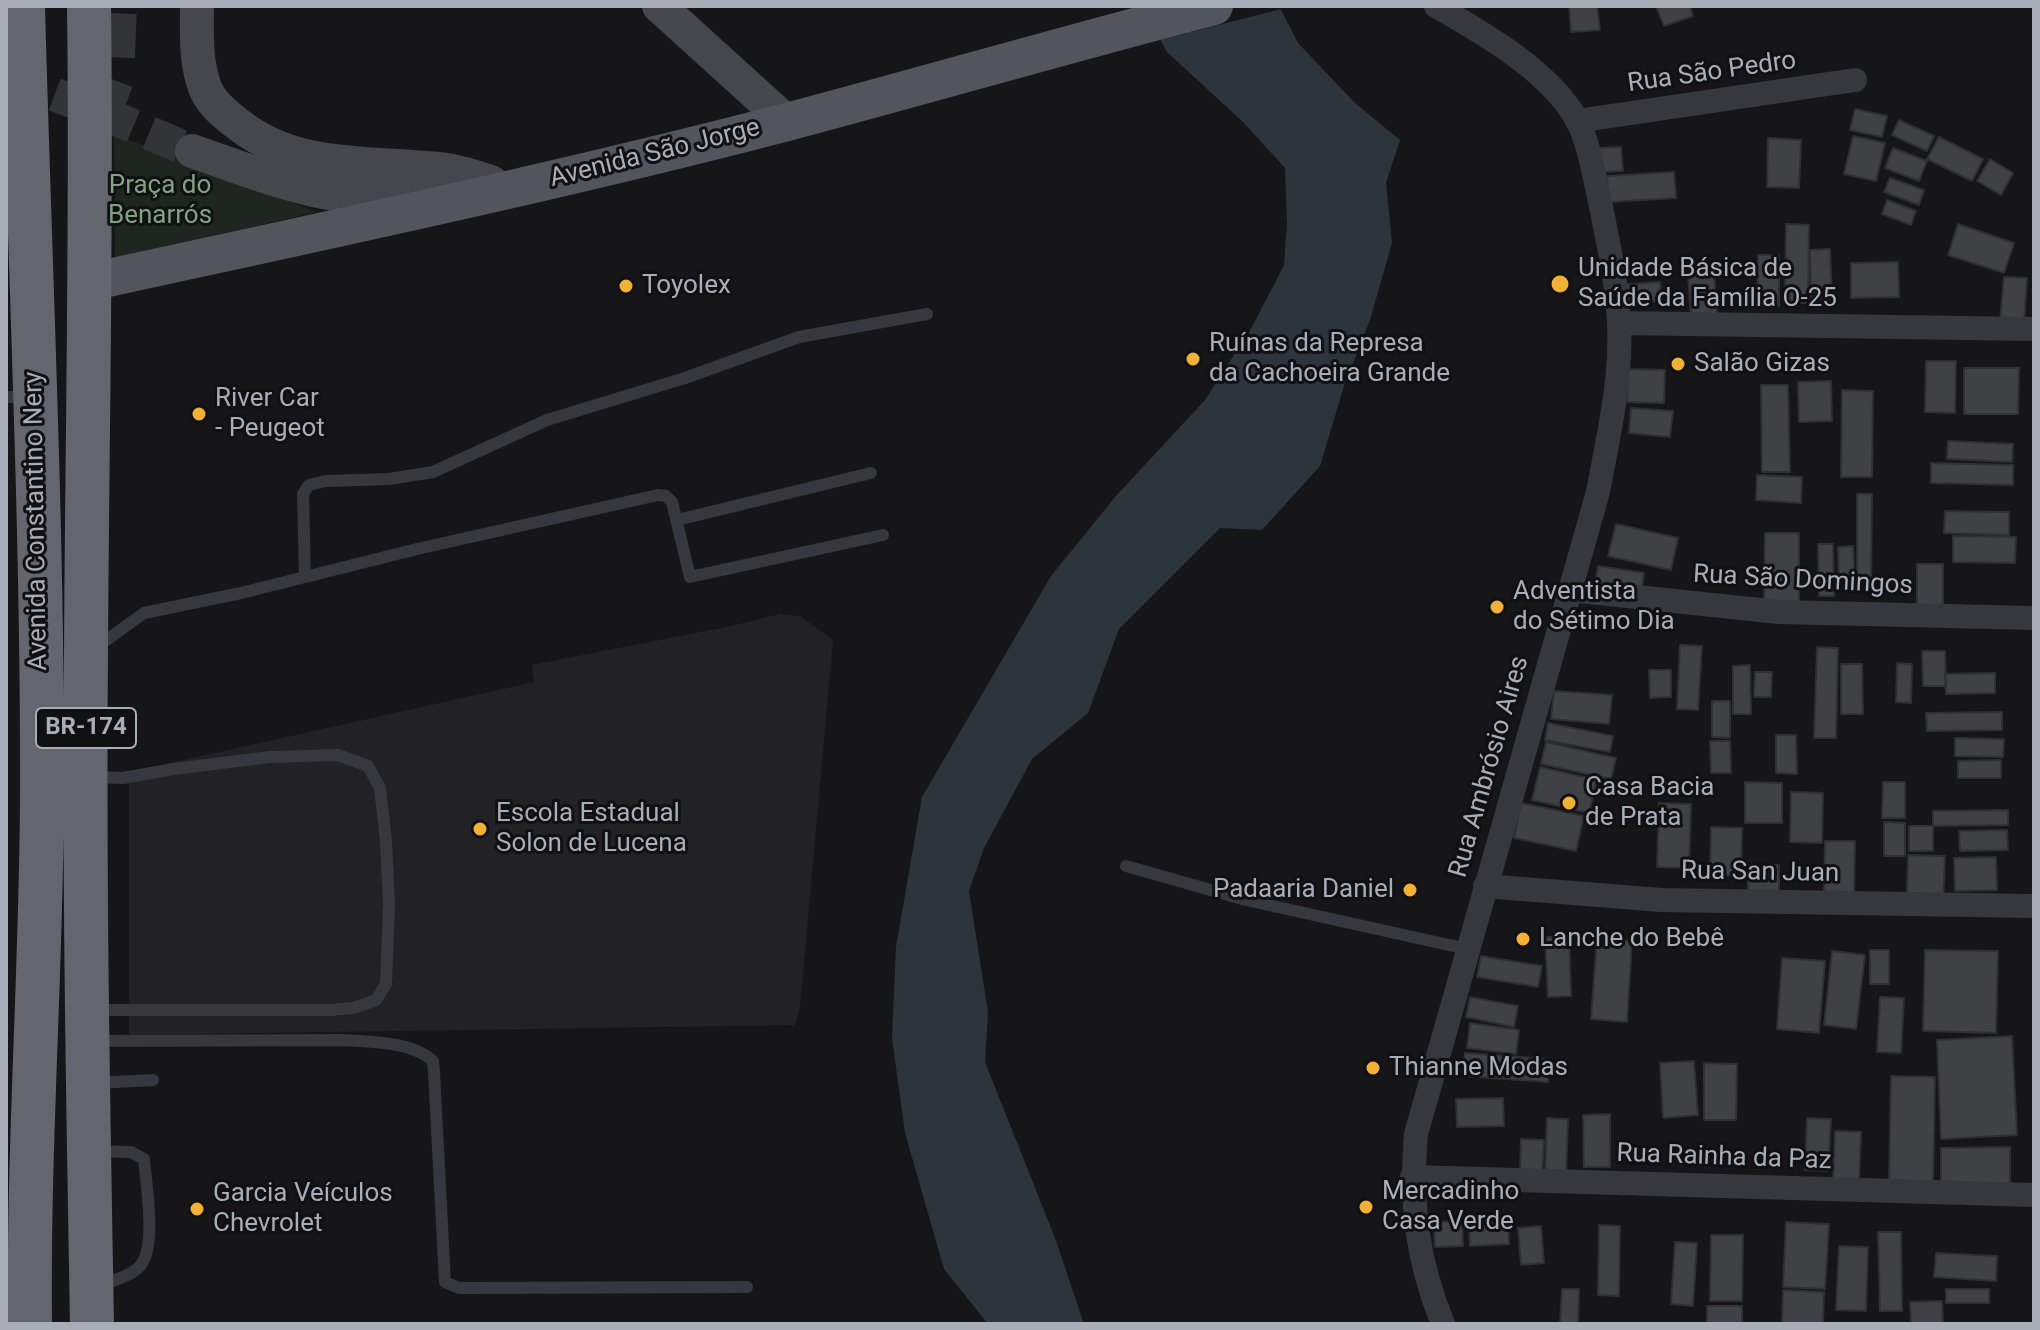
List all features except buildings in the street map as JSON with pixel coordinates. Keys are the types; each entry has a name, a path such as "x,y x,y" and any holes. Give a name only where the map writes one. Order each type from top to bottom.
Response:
{"highway":[{"name":"Avenida Constantino Nery","path":"89,6 86,777 92,1306"},
{"name":"Avenida Constantino Nery","path":"18,32 27,153 19,306 20,397 42,802 21,1258 30,1324"},
{"path":"6,110 15,121 27,153"}],"main road":[{"name":"Avenida São Jorge","path":"90,282 787,122 1214,6"}],"street":[{"path":"197,6 198,65 208,94 226,116 251,134 294,154 341,163 441,169 504,185"},
{"path":"659,6 787,122"},
{"name":"Rua Ambrósio Aires","path":"1436,6 1494,40 1527,65 1551,88 1577,121 1605,225 1619,323 1616,395 1598,492 1416,1134 1412,1177 1417,1237 1431,1293 1443,1324"},
{"name":"Rua São Pedro","path":"1577,121 1855,80"},
{"path":"192,151 314,192 362,199 409,198 504,185"},
{"path":"1619,323 2034,329"},
{"name":"Rua São Domingos","path":"1570,590 1779,612 2034,618"},
{"name":"Rua San Juan","path":"1485,886 1661,900 2034,906"},
{"name":"Rua Rainha da Paz","path":"1412,1177 2034,1195"}],"lane":[{"path":"305,577 303,494 309,485 433,472 547,420 685,378 799,337 927,314"},
{"path":"677,520 871,473"},
{"path":"86,657 144,613 658,495 666,496 672,502 690,577 883,535"},
{"path":"86,777 123,778 270,757 338,755 368,766 380,788 389,904 386,984 376,1000 353,1008 87,1045"},
{"path":"1126,866 1246,900 1467,949"},
{"path":"87,1045 342,1040 379,1043 424,1053 433,1061 445,1282 459,1288 747,1287"},
{"path":"87,1045 153,1080"},
{"path":"89,1150 131,1152 144,1159 149,1228 147,1257 137,1270 92,1306"}],"shaded area":[{"path":"1141,6 1279,6 1298,43 1355,103 1400,140 1386,183 1392,243 1370,320 1344,386 1320,466 1262,530 1220,528 1119,629 1088,713 1032,759 984,848 969,891 988,1012 985,1062 1055,1238 1084,1324 988,1324 944,1269 905,1133 892,1038 896,947 922,797 1051,576 1116,496 1205,400 1252,327 1284,265 1287,223 1285,168 1243,122 1167,52"},
{"path":"780,614 800,616 833,640 800,1007 795,1025 129,1035 129,772 534,682 532,665"}],"green space":[{"name":"Praça do Benarrós","path":"114,134 317,212 115,258"}],"pier":[{"path":"1137,6 1284,6 1285,8 1156,41"}],"tunnel":[{"path":"81,105 100,100 112,79 115,6"},
{"path":"6,81 18,81 88,107 192,151"}],"place":[{"name":"Unidade Básica de Saúde da Família O-25","path":"1560,284"},
{"name":"Toyolex","path":"626,286"},
{"name":"Ruínas da Represa da Cachoeira Grande","path":"1193,359"},
{"name":"Salão Gizas","path":"1678,364"},
{"name":"River Car - Peugeot","path":"199,414"},
{"name":"Adventista do Sétimo Dia","path":"1497,607"},
{"name":"Casa Bacia de Prata","path":"1569,803"},
{"name":"Escola Estadual Solon de Lucena","path":"480,829"},
{"name":"Padaaria Daniel","path":"1410,890"},
{"name":"Lanche do Bebê","path":"1523,939"},
{"name":"Thianne Modas","path":"1373,1068"},
{"name":"Mercadinho Casa Verde","path":"1366,1207"},
{"name":"Garcia Veículos Chevrolet","path":"197,1209"}]}
